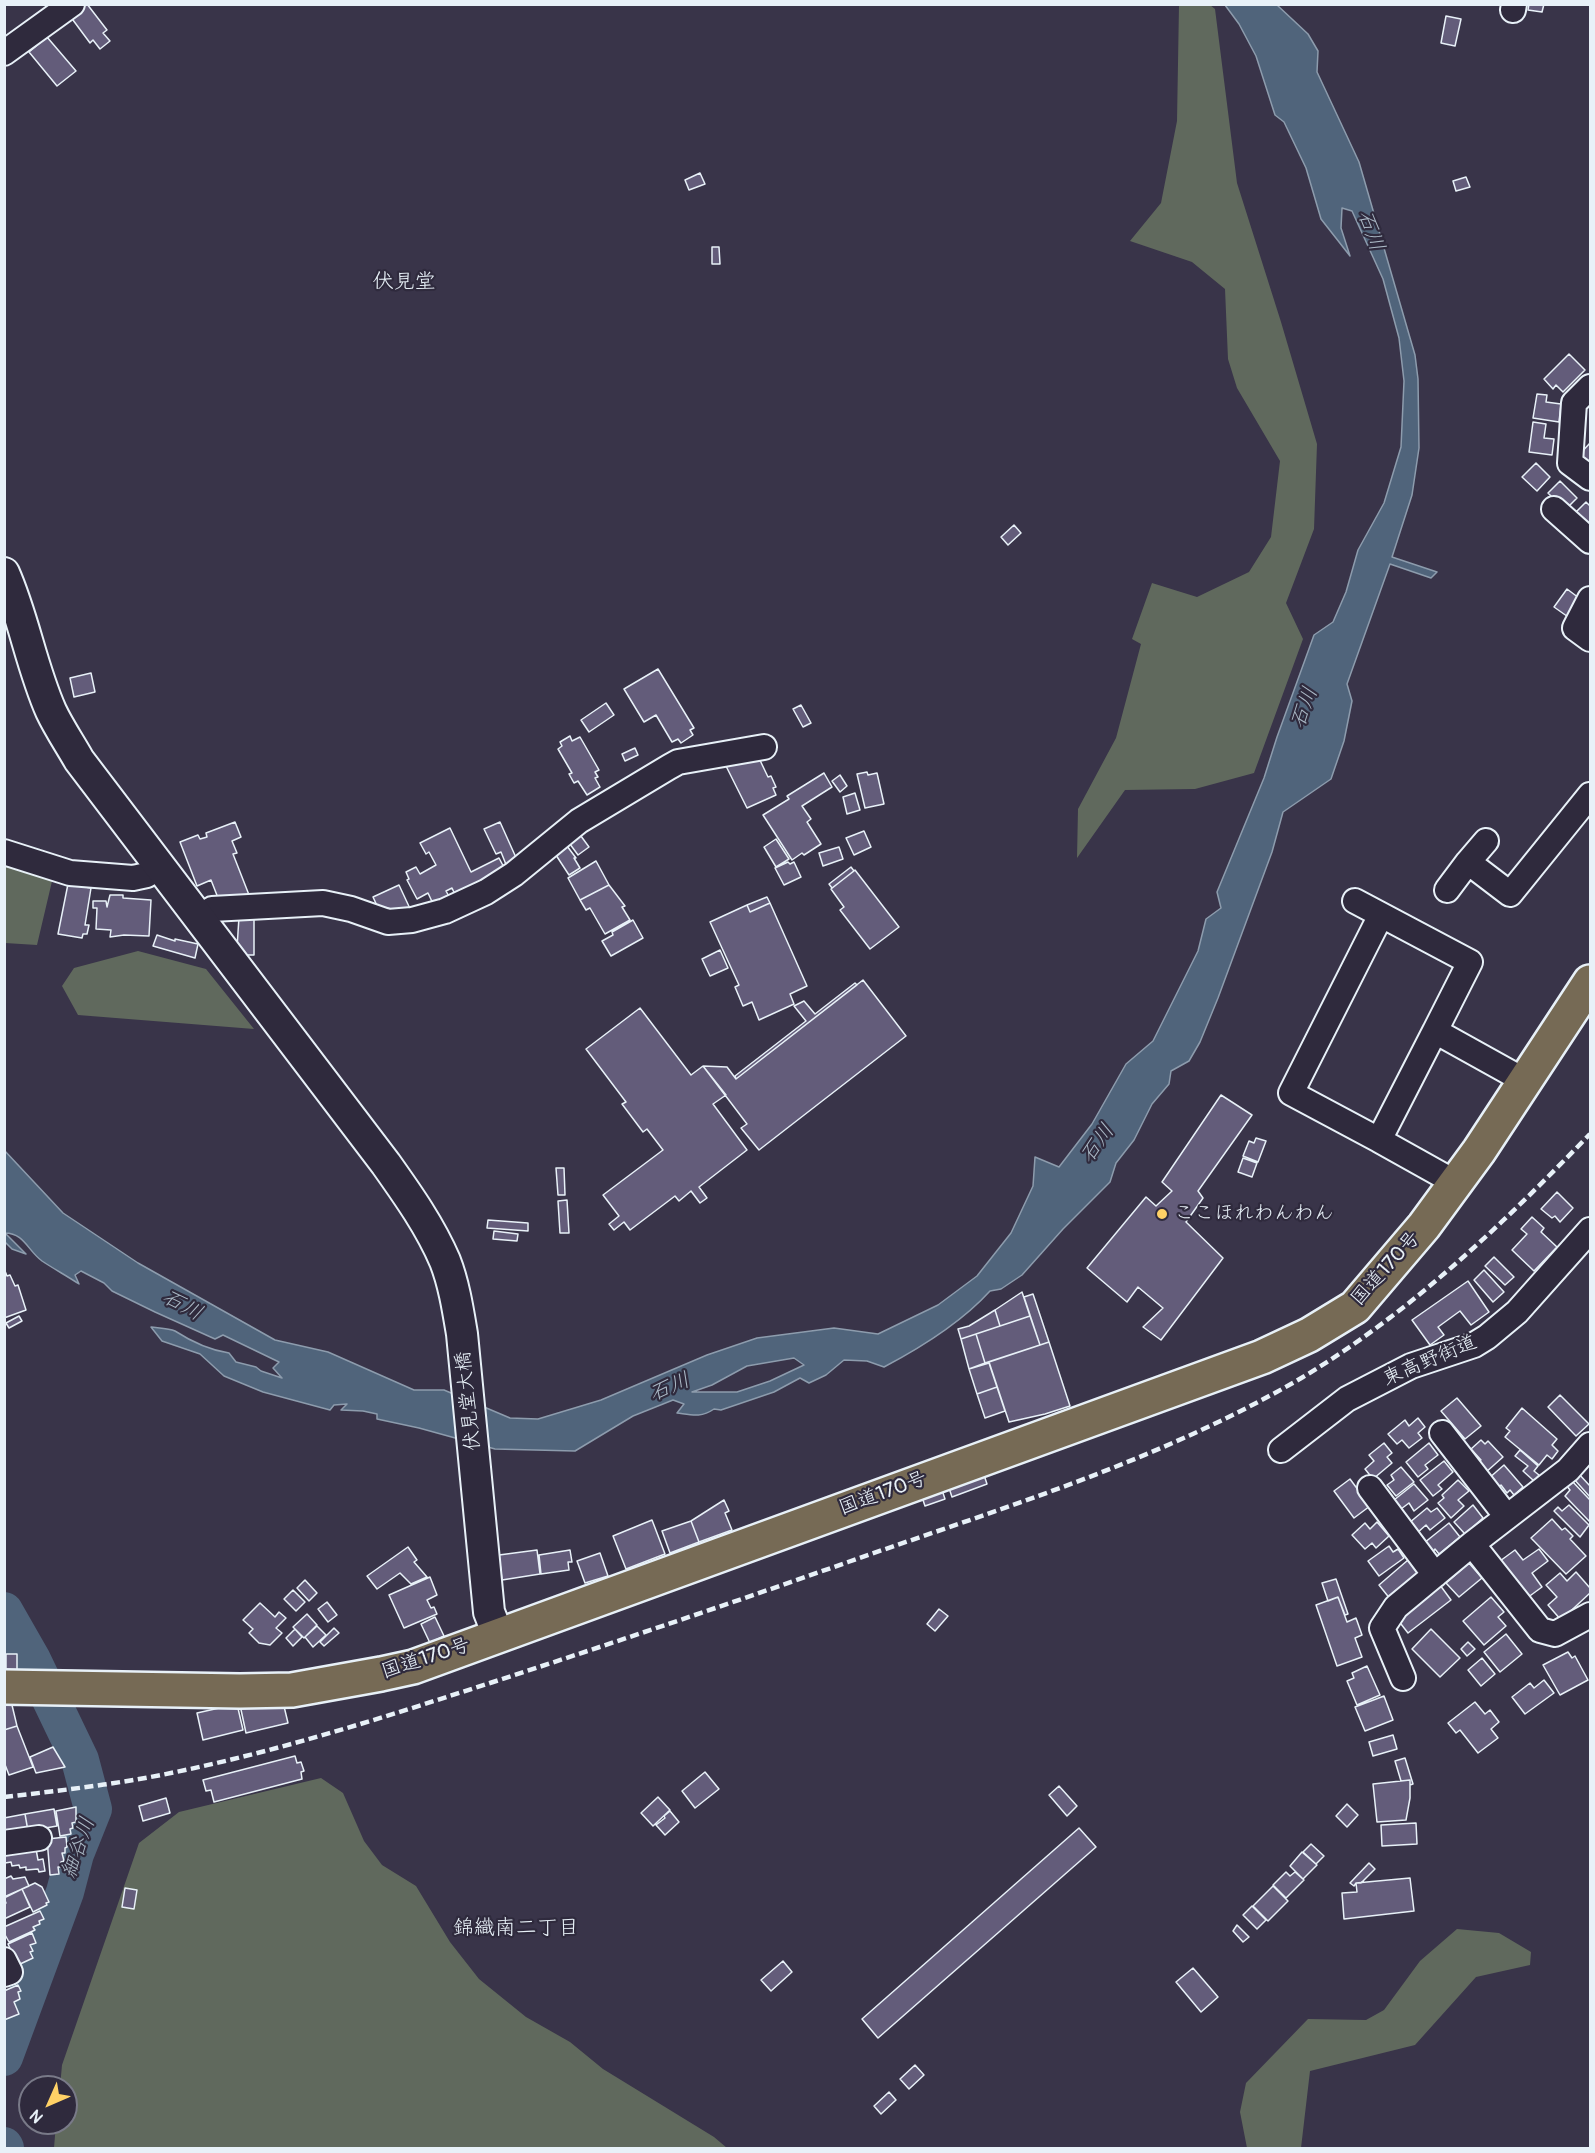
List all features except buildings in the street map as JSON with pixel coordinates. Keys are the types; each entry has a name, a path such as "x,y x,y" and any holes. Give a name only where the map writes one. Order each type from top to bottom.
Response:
{"highway":[{"name":"国道170号","path":"32,1687 292,1690 370,1677 413,1666 1262,1357 1309,1335 1355,1307 1424,1226 1456,1183 1590,982"}],"street":[{"path":"4,53 72,4"},
{"path":"1590,387 1574,403 1570,463 1590,478"},
{"path":"1554,509 1590,541"},
{"name":"伏見堂大橋","path":"4,573 16,600 29,650 52,712 79,760 386,1164 420,1213 445,1261 457,1303 462,1334 489,1612 498,1635"},
{"path":"1590,599 1575,628 1590,639"},
{"path":"199,919 212,909 323,903 351,909 388,922 412,920 445,912 486,892 514,874 579,821 678,762 764,747"},
{"path":"1468,862 1510,894 1590,795"},
{"path":"1447,890 1486,841"},
{"path":"4,852 70,873 133,878 147,875 159,866"},
{"path":"1355,901 1470,962 1379,1140"},
{"path":"1381,915 1291,1093 1456,1183"},
{"path":"1435,1031 1525,1081"},
{"name":"東高野街道","path":"1281,1450 1347,1399 1411,1366 1474,1345 1487,1336 1516,1312 1590,1230"},
{"path":"1442,1433 1507,1517"},
{"path":"1403,1678 1382,1629 1396,1607 1472,1544 1568,1470 1590,1445"},
{"path":"1370,1488 1435,1575"},
{"path":"1472,1544 1540,1630 1555,1634 1590,1615"},
{"path":"4,1843 39,1838"},
{"path":"4,1960 10,1972 4,1974"}],"green space":[{"path":"1179,5 1210,5 1215,9 1237,183 1317,444 1314,529 1286,603 1303,639 1254,773 1195,789 1125,790 1077,858 1078,809 1116,738 1141,644 1132,639 1152,583 1197,597 1249,572 1271,537 1280,461 1237,388 1228,359 1225,289 1192,262 1130,241 1161,203 1177,121"},
{"path":"4,862 53,877 37,945 5,943"},
{"path":"138,951 206,969 254,1029 78,1015 62,986 74,968"},
{"path":"321,1778 343,1793 364,1841 382,1865 416,1886 450,1942 479,1979 526,2017 570,2042 603,2069 714,2137 727,2148 54,2148 55,2135 78,2135 78,2075 61,2075 62,2065 139,1843 179,1812"},
{"path":"1457,1929 1499,1933 1531,1952 1530,1965 1476,1977 1415,2045 1310,2071 1301,2148 1247,2148 1240,2112 1246,2083 1308,2019 1366,2020 1384,2010 1420,1961"}],"water":[{"name":"石川","path":"1225,5 1277,5 1308,34 1318,51 1317,72 1359,162 1415,355 1418,379 1419,448 1412,495 1392,557 1437,572 1431,578 1390,564 1347,684 1352,701 1344,741 1331,779 1283,812 1272,852 1200,1042 1189,1061 1171,1071 1169,1084 1152,1104 1134,1140 1116,1163 1110,1182 1063,1229 1022,1275 1001,1289 990,1291 967,1314 913,1351 884,1367 867,1361 844,1360 826,1375 809,1383 800,1378 774,1392 721,1410 714,1409 701,1415 677,1413 684,1404 673,1400 633,1416 575,1451 495,1449 377,1419 377,1414 341,1410 347,1404 334,1405 330,1410 263,1392 224,1376 200,1354 162,1341 151,1327 173,1330 201,1345 229,1353 236,1362 256,1367 282,1378 273,1368 279,1362 223,1335 215,1339 155,1312 112,1291 104,1283 81,1271 75,1275 79,1284 42,1261 17,1236 5,1233 26,1254 12,1249 5,1242 4,1150 63,1213 138,1263 275,1340 328,1352 414,1390 444,1390 510,1418 538,1419 601,1400 707,1355 757,1338 834,1328 878,1334 938,1305 977,1276 1011,1233 1033,1186 1035,1157 1059,1167 1092,1124 1126,1064 1153,1041 1198,951 1206,919 1221,908 1217,892 1264,778 1314,635 1333,622 1346,592 1358,550 1384,503 1401,447 1404,381 1399,338 1383,279 1352,211 1342,208 1341,228 1350,256 1321,219 1306,168 1284,122 1275,115 1256,56 1239,24","holes":["794,1358 804,1365 770,1381 737,1392 692,1392 712,1385 747,1366"]}],"waterway":[{"name":"細谷川","path":"4,1611 32,1660 80,1760 93,1809 4,2057"}],"railway":[{"path":"4,1797 161,1775 244,1756 368,1722 714,1608 1022,1502 1138,1458 1249,1407 1343,1352 1454,1265 1524,1201 1590,1134"}],"place":[{"name":"ここほれわんわん","path":"1162,1214"}],"district":[{"name":"伏見堂","path":"404,283"},
{"name":"錦織南二丁目","path":"516,1929"}]}
